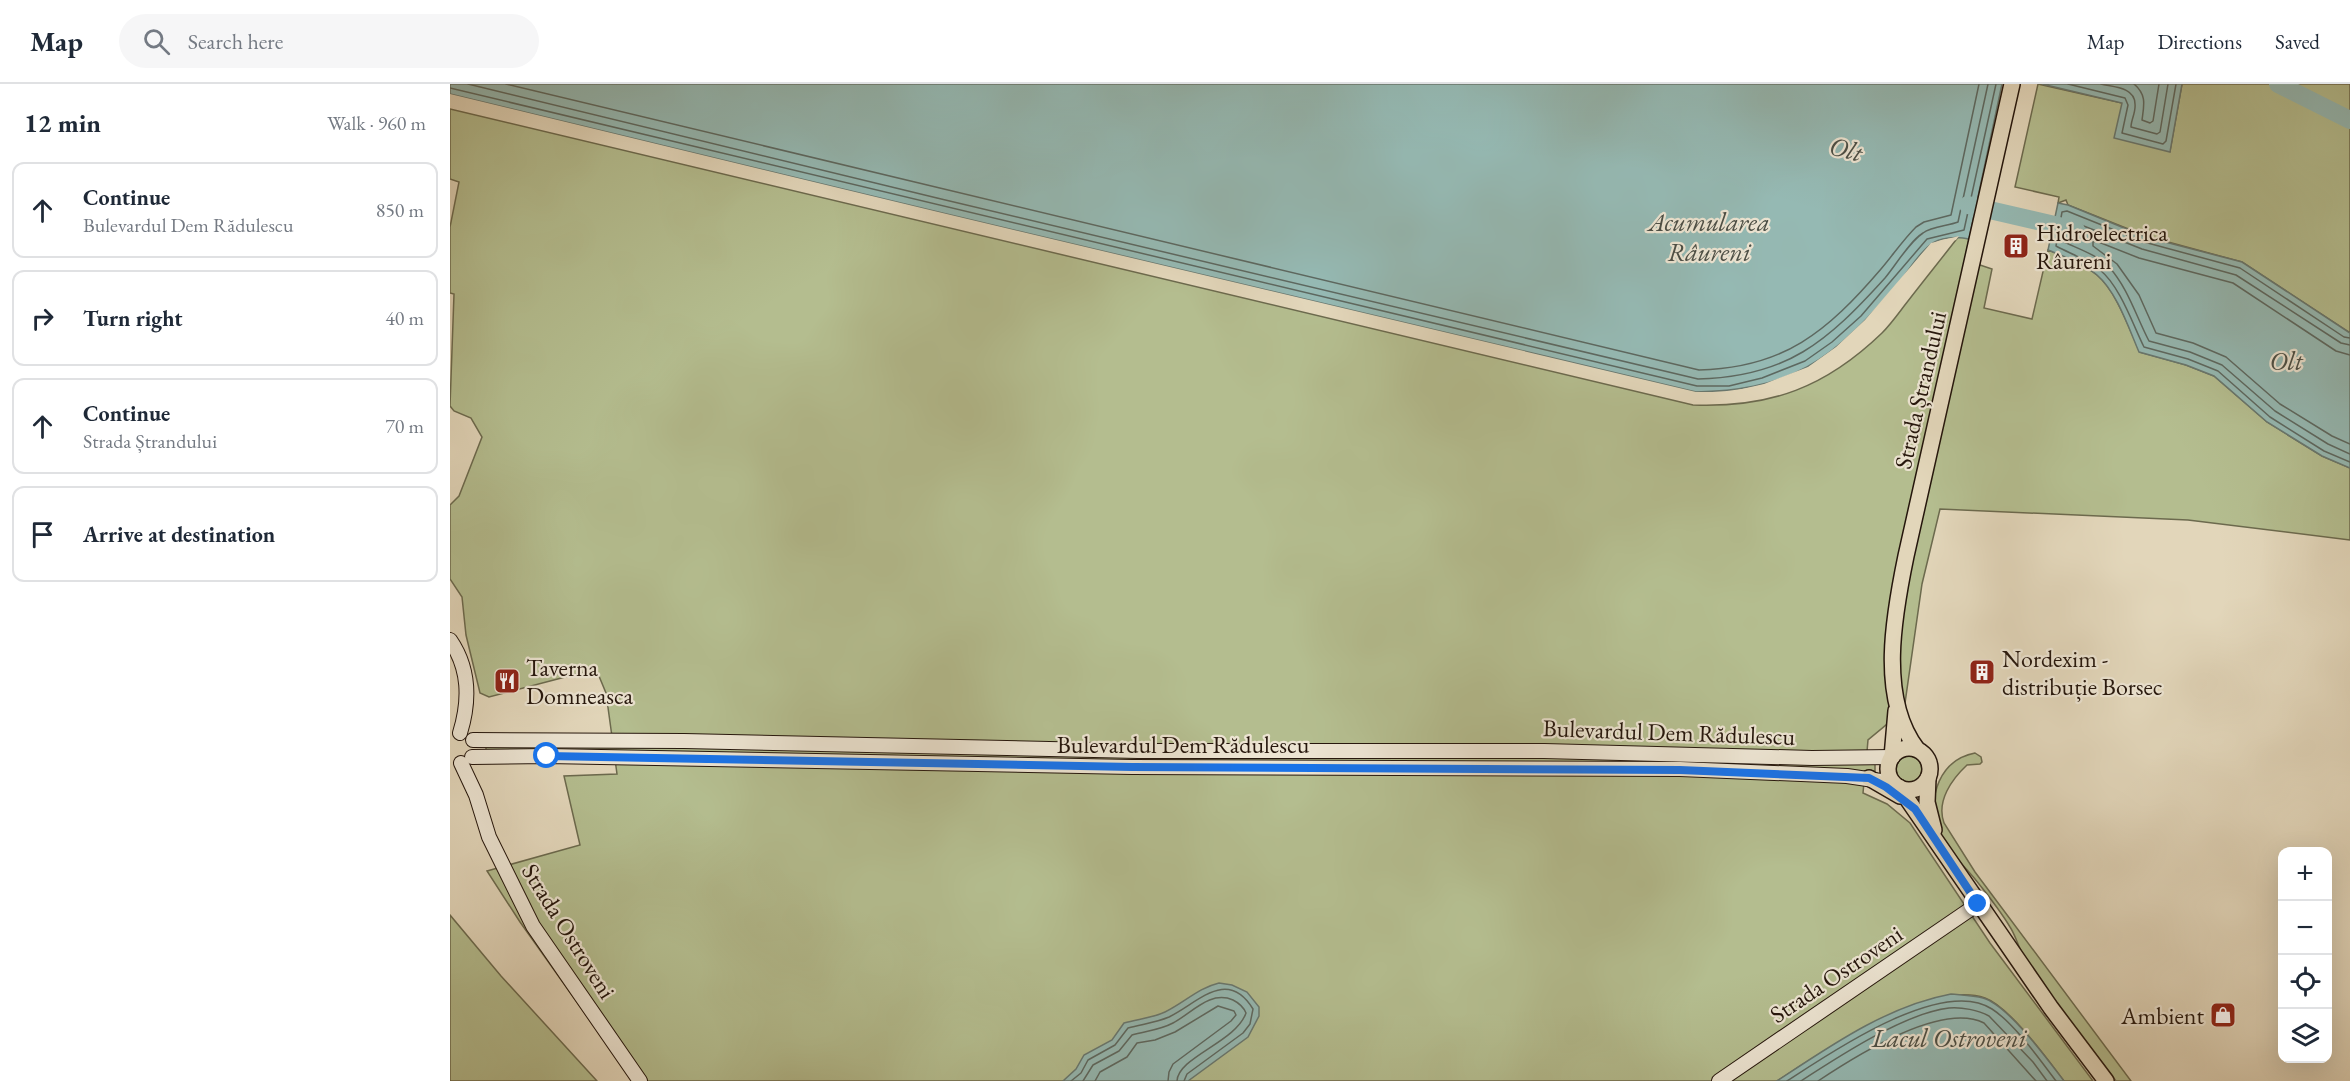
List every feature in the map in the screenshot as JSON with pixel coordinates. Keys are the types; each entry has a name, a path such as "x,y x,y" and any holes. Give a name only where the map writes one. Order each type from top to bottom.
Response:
{"main road":[{"name":"Strada Ștrandului","path":"2012,84 1900,584 1894,637 1897,708 1892,757 1888,770 1896,785 1936,838 1978,904 2106,1081"},
{"path":"450,640 462,661 472,717 464,737 475,749 463,759"},
{"name":"Strada Ștrandului","path":"1897,708 1905,730 1917,749 1927,758 1930,771 1927,802 1936,838"},
{"path":"1864,758 1884,746 1895,728"},
{"name":"Bulevardul Dem Rădulescu","path":"464,737 1138,751 1568,751 1892,757"},
{"path":"1892,757 1903,749 1917,749"},
{"name":"Bulevardul Dem Rădulescu","path":"463,759 547,756 1132,767 1680,770 1869,778 1896,785"},
{"name":"Strada Ostroveni","path":"463,759 471,773 489,837 533,926 640,1081"},
{"path":"1869,778 1886,787 1915,809"},
{"path":"1896,785 1912,790 1928,778"},
{"name":"Strada Ostroveni","path":"1719,1081 1978,904"}],"green space":[{"path":"2038,84 2122,103 2170,151 2182,84 2350,84 2350,333 2242,262 2146,236 2068,205 2066,200 2058,203 2059,197 2015,187"},
{"path":"450,109 1693,405 1748,403 1772,398 1818,380 1840,367 1861,352 1886,329 1959,236 1969,239 1965,260 1992,269 1984,308 2032,319 2048,250 2086,267 2104,282 2127,322 2140,352 2186,365 2214,376 2267,422 2322,456 2350,468 2350,540 2188,520 1940,509 1922,584 1904,710 1868,740 1866,763 1875,764 1875,771 1865,771 1863,793 1887,804 1910,823 1990,943 2093,1081 2064,1081 2028,1035 2006,1012 1985,998 1962,995 1935,999 1877,1021 1777,1081 633,1081 520,922 487,871 580,845 564,776 617,774 614,752 486,751 486,744 613,744 606,693 596,669 489,697 480,693 466,635 462,597 450,579 450,505 459,496 482,437 471,418 454,411 450,406 454,294 450,293 450,227 459,182 450,179"},
{"path":"1975,753 1981,757 1982,762 1967,765 1947,791 1942,807 1944,823 1975,872 2131,1081 2116,1081 2034,972 1998,908 1941,836 1934,804 1939,781 1953,763"},
{"path":"1909,756 1918,760 1922,769 1918,778 1909,782 1900,778 1896,769 1900,760"},
{"path":"450,915 501,976 597,1081 450,1081"}],"water":[{"name":"Acumularea Râureni","path":"450,84 2002,84 1969,239 1949,238 1938,240 1930,245 1856,330 1807,367 1767,383 1696,392 450,94"},
{"path":"2042,84 2182,84 2170,152 2114,138 2122,103"},
{"name":"Olt","path":"2058,203 2146,237 2242,262 2350,333 2350,468 2322,456 2267,422 2214,376 2186,365 2139,352 2122,311 2104,282 2086,267 2048,250"},
{"path":"1219,983 1232,985 1247,992 1259,1007 1259,1016 1248,1037 1188,1081 1063,1081 1076,1069 1084,1055 1112,1040 1124,1023 1165,1012 1204,988"},
{"name":"Lacul Ostroveni","path":"1951,994 1983,998 2004,1011 2027,1034 2064,1081 1777,1081 1838,1041 1882,1018 1927,1000"}],"pier":[{"path":"450,94 1696,392 1729,392 1764,384 1808,367 1836,347 1865,320 1931,243 1959,236 1956,240 1933,246 1867,322 1838,349 1809,369 1765,387 1730,395 1696,395 934,214 450,97"}],"waterway":[{"path":"2278,84 2350,120"},
{"name":"Olt","path":"1968,205 2076,230"}],"place":[{"name":"Hidroelectrica Râureni","path":"2016,246"},
{"name":"Nordexim - distribuție Borsec","path":"1982,672"},
{"name":"Taverna Domneasca","path":"507,681"},
{"name":"Ambient","path":"2223,1015"}],"route":[{"path":"547,756 1132,767 1571,768 1869,778 1895,793 1915,809 1978,904"}]}
